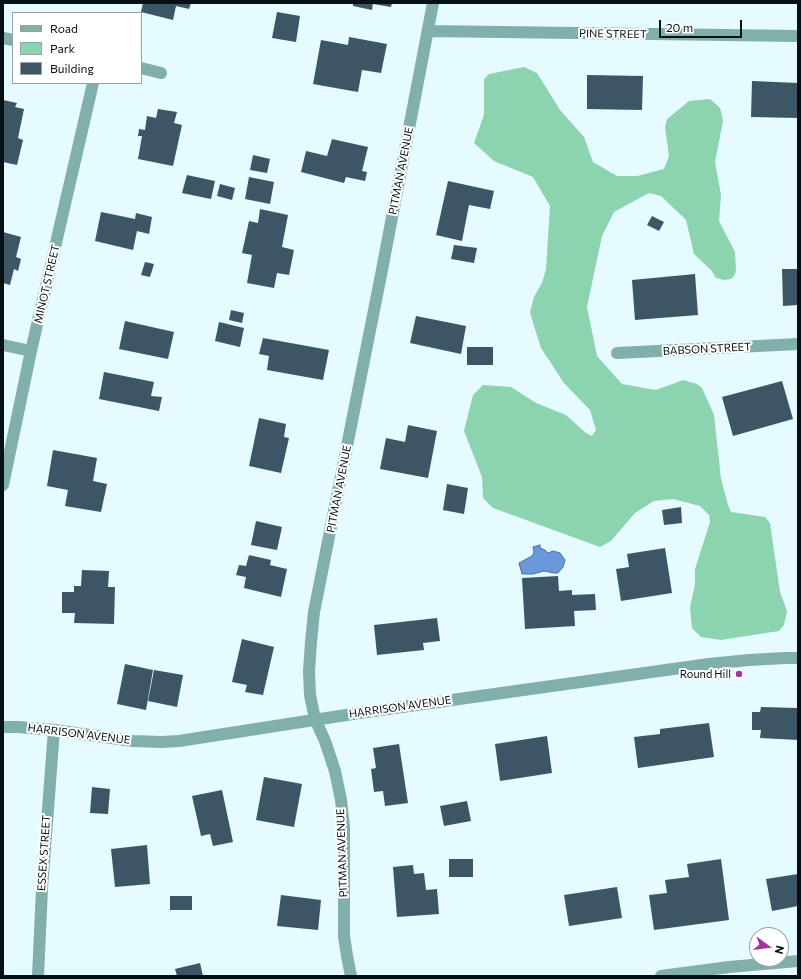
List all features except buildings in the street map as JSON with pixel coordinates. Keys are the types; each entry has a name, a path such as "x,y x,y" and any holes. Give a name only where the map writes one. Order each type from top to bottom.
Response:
{"street":[{"name":"PITMAN AVENUE","path":"351,976 344,936 344,827 335,771 325,741 315,719 310,695 310,642 314,612 434,3"},
{"name":"PINE STREET","path":"428,31 798,36"},
{"path":"142,68 161,73"},
{"name":"MINOT STREET","path":"3,485 93,84"},
{"name":"BABSON STREET","path":"617,353 798,344"},
{"path":"3,345 32,351"},
{"name":"HARRISON AVENUE","path":"3,727 54,730 133,741 179,741 315,719 709,664 749,660 798,658"},
{"name":"ESSEX STREET","path":"38,976 42,888 54,730"},
{"path":"661,976 729,967 798,961"}],"green space":[{"path":"524,67 537,73 560,110 584,137 593,162 617,176 637,176 664,169 669,156 665,127 667,119 689,101 710,99 720,108 723,121 715,162 721,195 719,221 735,252 736,271 734,276 731,279 724,280 716,278 711,270 694,254 686,220 661,196 649,193 614,212 602,236 587,307 597,356 622,384 656,390 683,380 697,384 702,388 714,415 721,479 731,512 765,517 770,523 780,592 787,611 784,625 779,631 721,640 701,637 692,628 690,607 695,584 695,569 710,522 709,515 700,506 673,499 654,501 635,513 611,541 600,547 493,508 483,498 482,477 464,431 473,395 483,385 511,387 536,403 566,415 586,433 592,436 596,430 590,410 564,383 541,348 530,312 534,297 542,283 546,269 550,206 533,177 494,161 474,143 484,115 484,79 489,74"}],"water":[{"path":"540,545 540,548 548,553 553,551 560,553 565,560 563,567 558,573 544,571 533,574 522,574 519,563 532,556 534,552 533,547"}],"place":[{"name":"Round Hill","path":"739,674"}]}
